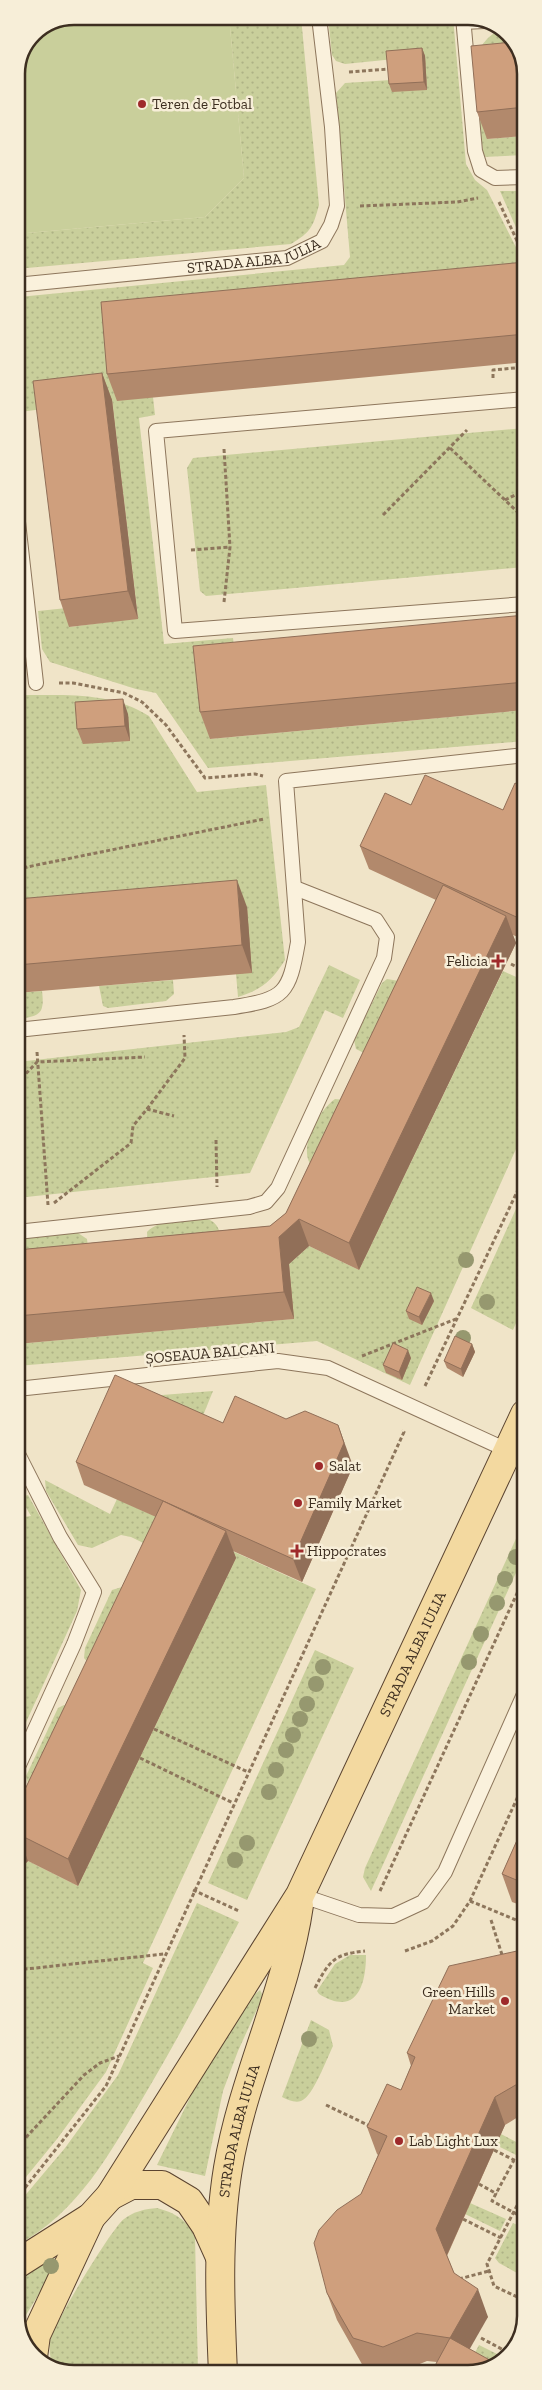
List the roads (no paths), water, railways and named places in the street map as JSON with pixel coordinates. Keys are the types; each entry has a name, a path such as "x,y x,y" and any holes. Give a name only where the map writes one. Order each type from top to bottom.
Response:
{"main road":[{"name":"STRADA ALBA IULIA","path":"25,2259 91,2217 110,2196 300,1895 517,1431"},
{"name":"STRADA ALBA IULIA","path":"223,2365 220,2259 228,2169 246,2091 293,1942 300,1895"},
{"path":"110,2196 131,2185 162,2186 189,2201 206,2226 220,2259"},
{"path":"35,2344 36,2335 91,2217"}],"lane":[{"name":"STRADA ALBA IULIA","path":"25,284 288,258 322,241 331,225 337,206 335,159 320,25"},
{"path":"463,25 475,151 481,170 495,178 517,177"},
{"path":"517,400 156,431 175,631 517,605"},
{"path":"25,584 36,682"},
{"path":"25,1029 183,1013 265,1002 278,996 286,986 294,966 298,942 286,781 517,756"},
{"path":"25,1231 249,1207 266,1202 278,1188 384,958 387,937 376,920 295,888"},
{"name":"ȘOSEAUA BALCANI","path":"25,1388 278,1361 328,1368 508,1451"},
{"path":"25,1468 60,1537 94,1592 74,1644 25,1751"},
{"path":"300,1895 359,1915 393,1916 423,1902 445,1872 517,1712"}],"place":[{"name":"Teren de Fotbal","path":"142,104"},
{"name":"Felicia","path":"498,961"},
{"name":"Salat","path":"319,1466"},
{"name":"Family Market","path":"298,1503"},
{"name":"Hippocrates","path":"297,1551"},
{"name":"Green Hills Market","path":"505,2001"},
{"name":"Lab Light Lux","path":"399,2141"}]}
